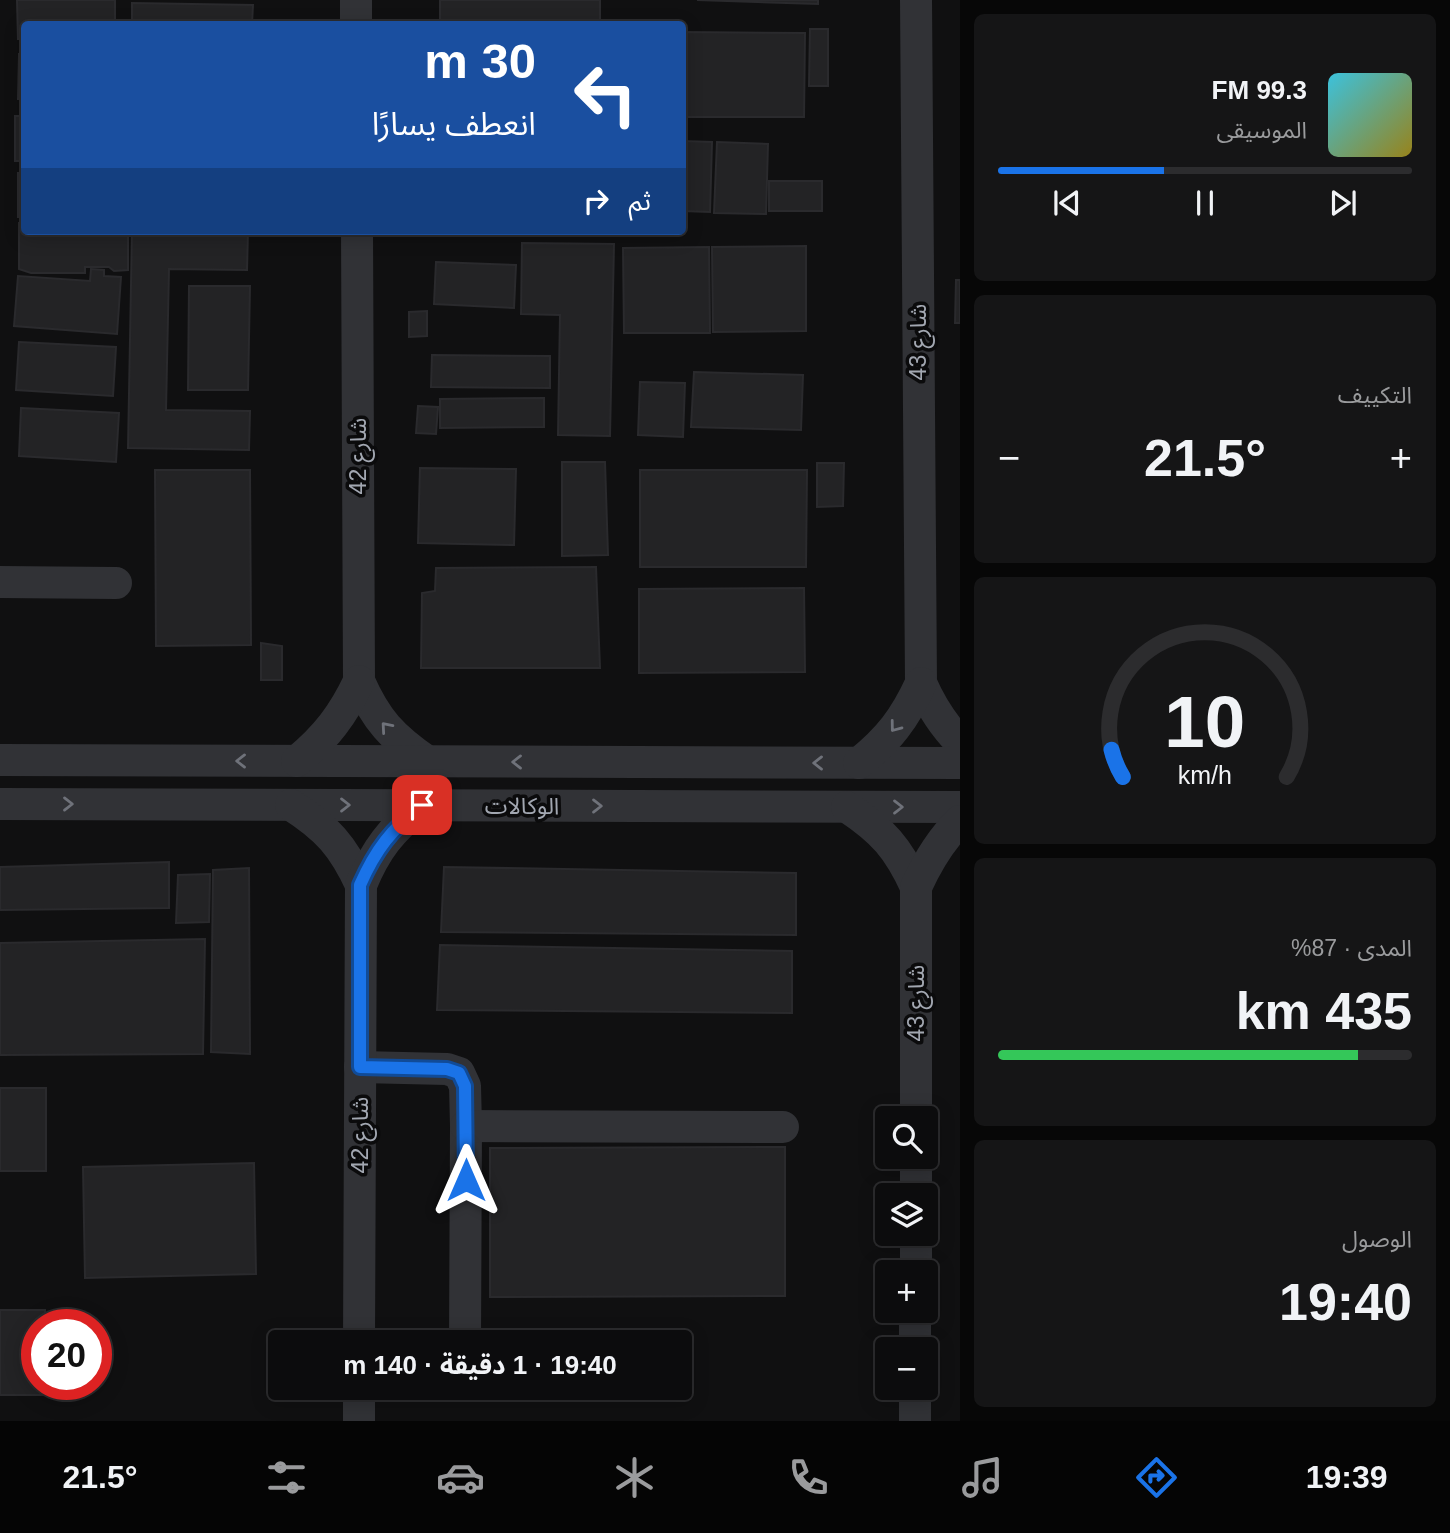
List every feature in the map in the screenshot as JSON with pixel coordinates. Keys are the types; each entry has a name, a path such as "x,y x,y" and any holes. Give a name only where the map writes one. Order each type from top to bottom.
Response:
{"street":[{"path":"356,0 356,21"},
{"name":"شارع 43","path":"916,0 921,683 932,708 960,742"},
{"name":"شارع 42","path":"357,235 359,681 370,705 386,727 405,747 428,762"},
{"path":"0,582 116,583"},
{"name":"شارع 42","path":"297,761 317,745 334,726 359,681"},
{"name":"شارع 43","path":"859,763 879,747 896,728 921,683"},
{"name":"الوكالات","path":"0,760 960,764"},
{"name":"الوكالات","path":"0,804 960,807"},
{"name":"شارع 42","path":"292,805 334,838 360,885 359,1330"},
{"name":"شارع 42","path":"360,885 385,840 402,821 422,805"},
{"name":"شارع 43","path":"847,807 869,822 889,841 905,863 916,887"},
{"name":"شارع 43","path":"916,1106 916,887 940,842 960,821"},
{"path":"360,1067 447,1069 459,1073 465,1086 465,1330"},
{"path":"466,1126 783,1127"},
{"path":"359,1400 359,1421"},
{"path":"915,1400 915,1421"}],"building":[{"path":"17,0 115,0 115,21 21,21 21,39 18,39"},
{"path":"440,0 600,0 600,21 440,21"},
{"path":"697,0 818,0 818,4"},
{"path":"132,3 253,5 252,21 132,21"},
{"path":"810,29 828,29 828,86 809,86"},
{"path":"686,32 805,33 804,117 686,117"},
{"path":"19,54 21,54 21,99 18,99"},
{"path":"15,116 21,116 21,161 15,161"},
{"path":"686,141 712,142 710,212 686,211"},
{"path":"717,142 768,144 766,214 714,213"},
{"path":"18,173 21,173 21,217 18,217"},
{"path":"769,181 822,181 822,211 769,211"},
{"path":"19,223 21,235 128,235 128,270 85,267 85,273 31,273 19,269"},
{"path":"132,235 248,235 247,270 169,269 166,410 250,411 249,450 128,448"},
{"path":"522,243 614,244 610,436 558,435 560,315 521,314"},
{"path":"806,246 806,331 713,332 712,247"},
{"path":"709,247 710,333 624,333 623,248"},
{"path":"436,262 516,265 514,308 434,304"},
{"path":"91,269 104,270 104,276 121,277 117,334 14,326 18,276 90,281"},
{"path":"956,280 960,280 960,323 955,323"},
{"path":"189,286 250,286 248,390 188,390"},
{"path":"427,311 427,336 409,337 409,312"},
{"path":"19,342 116,347 113,396 16,390"},
{"path":"432,355 550,356 550,388 431,387"},
{"path":"694,372 803,375 801,430 691,427"},
{"path":"640,382 685,383 683,437 638,435"},
{"path":"544,398 544,427 440,428 440,399"},
{"path":"418,406 438,407 436,434 416,433"},
{"path":"21,408 119,413 116,462 19,456"},
{"path":"562,462 605,462 608,555 562,556"},
{"path":"817,463 844,463 843,506 817,507"},
{"path":"420,468 516,469 514,545 418,543"},
{"path":"155,470 250,470 251,645 156,646"},
{"path":"640,470 807,470 806,567 640,567"},
{"path":"596,567 600,668 421,668 422,593 435,591 436,568"},
{"path":"804,588 805,672 639,673 639,589"},
{"path":"261,643 282,646 282,680 261,680"},
{"path":"169,862 169,908 0,910 0,867"},
{"path":"444,867 796,873 796,935 441,932"},
{"path":"249,868 250,1054 211,1052 213,870"},
{"path":"210,874 209,922 176,923 178,875"},
{"path":"205,939 203,1054 0,1055 0,943"},
{"path":"440,945 792,951 792,1013 437,1010"},
{"path":"0,1088 46,1088 46,1171 0,1171"},
{"path":"785,1147 785,1296 490,1297 490,1148"},
{"path":"254,1163 256,1274 85,1278 83,1167"},
{"path":"0,1310 21,1310 21,1395 0,1395"}],"route":[{"path":"422,805 402,821 385,840 360,885 360,1067 447,1069 459,1073 465,1086 466,1180"}]}
